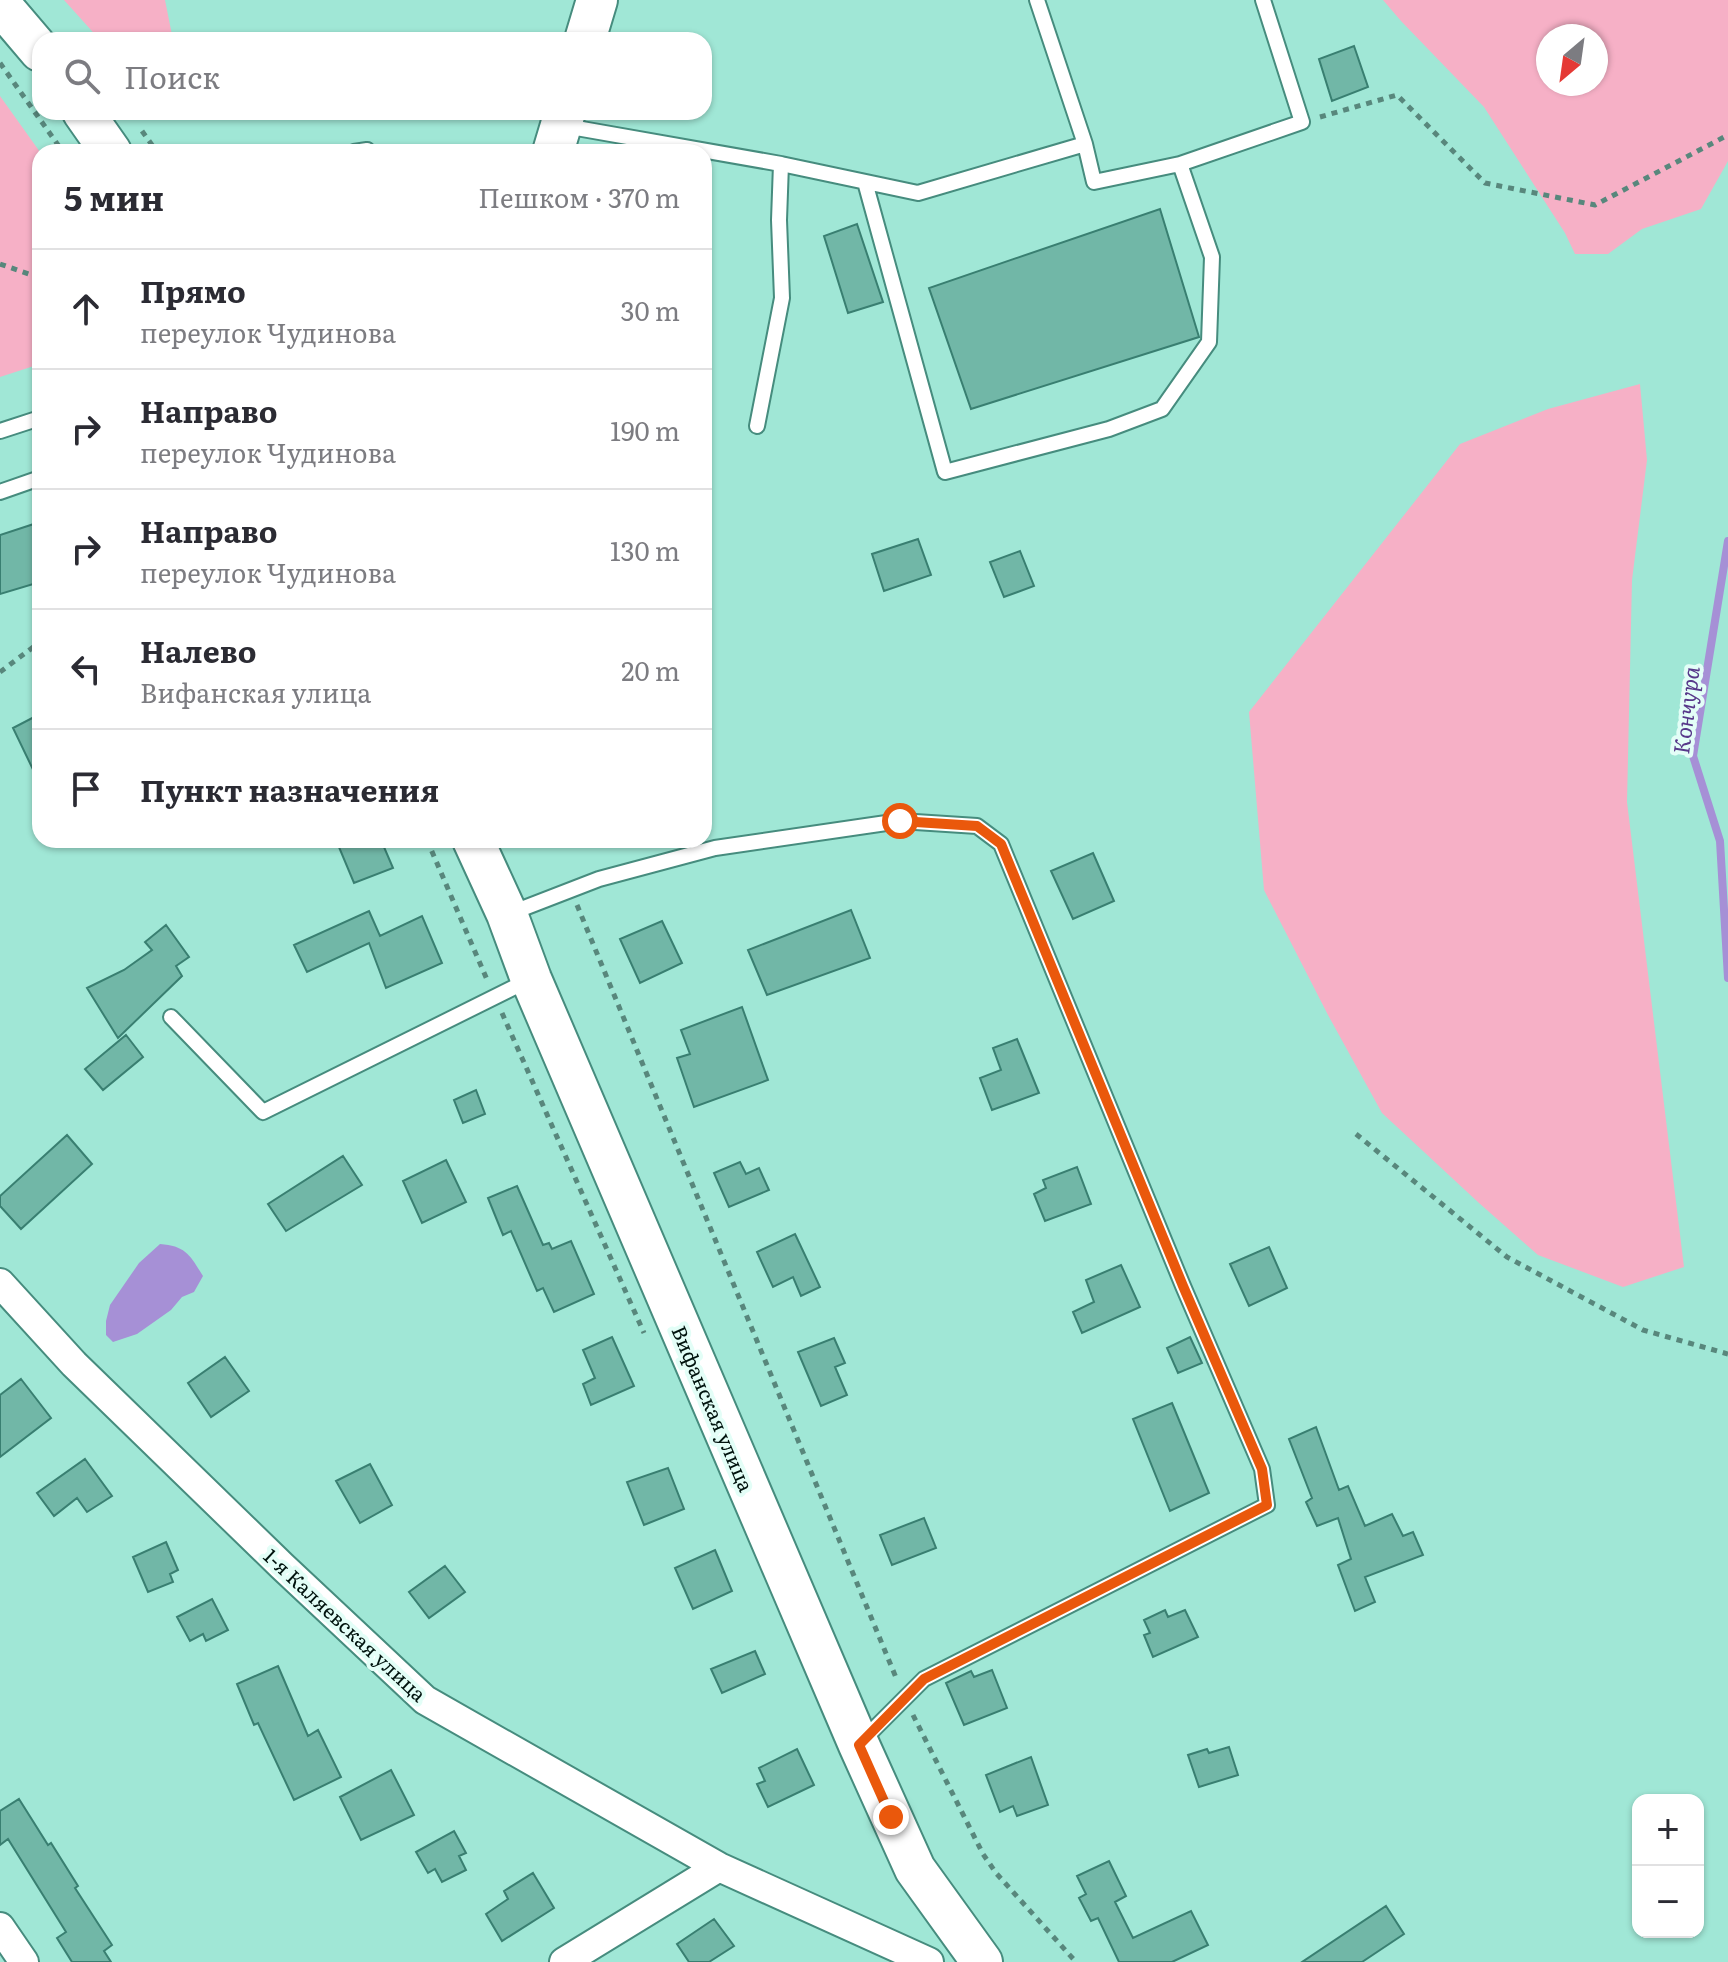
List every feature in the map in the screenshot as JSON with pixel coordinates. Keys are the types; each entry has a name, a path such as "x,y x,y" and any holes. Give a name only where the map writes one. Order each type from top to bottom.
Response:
{"main road":[{"path":"587,32 597,0"},
{"path":"0,4 32,42"},
{"path":"94,120 126,142"},
{"name":"Вифанская улица","path":"477,848 859,1745 915,1869 982,1962"}],"street":[{"name":"1-я Каляевская улица","path":"0,1283 74,1364 425,1700 719,1867 929,1962"},
{"path":"564,1962 719,1867"},
{"path":"0,1927 24,1962"}],"lane":[{"path":"1037,0 1085,144 1094,182 1180,164 1302,122 1263,0"},
{"path":"559,130 650,144"},
{"path":"712,153 781,164 918,193 1085,144"},
{"path":"757,426 782,298 779,220 781,164"},
{"path":"865,182 945,472 1109,429 1162,409 1209,342 1212,257 1180,164"},
{"path":"0,431 32,421"},
{"path":"0,492 32,481"},
{"path":"507,914 599,879 715,848 900,821 977,826 1001,844 1262,1469 1267,1505 924,1679 859,1745"},
{"path":"171,1017 263,1112 531,979"}],"path":[{"path":"0,63 32,108"},
{"path":"1302,122 1397,95 1485,183 1595,205 1728,135"},
{"path":"40,120 57,144"},
{"path":"0,264 32,275"},
{"path":"0,672 32,648"},
{"path":"571,890 905,1699 983,1854 996,1873 1076,1962"},
{"path":"1356,1134 1507,1257 1643,1330 1728,1354"}],"shaded area":[{"path":"64,0 165,0 171,32 93,32"},
{"path":"1383,0 1728,0 1728,161 1701,209 1642,229 1608,254 1575,254 1565,233 1484,107"},
{"path":"0,96 34,144 32,367 0,377"},
{"path":"1640,384 1647,460 1632,580 1627,802 1684,1267 1623,1287 1538,1255 1382,1113 1264,890 1249,712 1460,444 1548,409"},
{"path":"160,1244 182,1249 203,1276 194,1292 182,1297 171,1310 137,1334 113,1342 106,1335 110,1305 139,1263"}],"building":[{"path":"1354,46 1368,87 1332,101 1319,59"},
{"path":"1160,209 1199,337 971,409 929,288"},
{"path":"857,224 883,302 848,313 824,236"},
{"path":"32,525 32,584 0,594 0,535"},
{"path":"918,539 931,575 884,591 872,554"},
{"path":"1020,551 1034,586 1004,597 990,562"},
{"path":"32,718 32,767 13,728"},
{"path":"339,848 384,848 393,868 354,883"},
{"path":"1093,853 1114,901 1073,919 1051,871"},
{"path":"851,910 870,958 767,995 748,950"},
{"path":"369,911 380,936 422,916 442,963 386,988 369,943 307,972 294,945"},
{"path":"662,921 682,963 640,983 620,939"},
{"path":"166,925 189,957 176,966 182,976 118,1038 87,988 124,970 152,950 145,942"},
{"path":"742,1007 768,1080 694,1107 677,1058 690,1054 681,1030"},
{"path":"126,1035 143,1057 103,1090 85,1069"},
{"path":"1017,1039 1039,1093 992,1110 980,1078 1001,1070 993,1048"},
{"path":"476,1090 485,1114 463,1123 454,1100"},
{"path":"67,1135 92,1164 21,1229 0,1206 0,1196"},
{"path":"343,1156 362,1185 286,1231 268,1204"},
{"path":"446,1160 466,1202 422,1223 403,1181"},
{"path":"740,1162 746,1174 759,1168 769,1190 729,1207 714,1173"},
{"path":"1077,1167 1091,1204 1045,1221 1034,1194 1046,1188 1043,1180"},
{"path":"517,1186 543,1245 549,1243 552,1249 571,1241 594,1294 554,1312 543,1288 537,1291 511,1231 503,1235 488,1198"},
{"path":"795,1234 820,1287 801,1296 793,1277 773,1287 757,1252"},
{"path":"1269,1247 1287,1288 1249,1306 1230,1264"},
{"path":"1121,1265 1140,1307 1082,1333 1073,1312 1094,1302 1086,1280"},
{"path":"612,1337 634,1386 591,1405 583,1384 595,1378 583,1350"},
{"path":"1190,1337 1202,1363 1178,1373 1167,1348"},
{"path":"834,1338 845,1363 835,1367 847,1395 821,1406 798,1352"},
{"path":"225,1357 249,1391 211,1417 188,1383"},
{"path":"21,1379 51,1418 0,1457 0,1395"},
{"path":"1172,1403 1209,1493 1170,1511 1133,1419"},
{"path":"1316,1427 1339,1490 1348,1486 1365,1526 1392,1514 1403,1536 1413,1532 1423,1555 1365,1577 1375,1602 1355,1611 1338,1565 1351,1559 1338,1518 1317,1526 1306,1502 1312,1498 1289,1439"},
{"path":"85,1459 112,1496 87,1512 77,1498 54,1516 37,1493"},
{"path":"370,1464 392,1505 360,1523 336,1481"},
{"path":"668,1468 684,1509 644,1525 627,1482"},
{"path":"924,1518 936,1548 892,1565 880,1535"},
{"path":"166,1542 178,1570 170,1574 173,1582 148,1592 133,1557"},
{"path":"715,1550 732,1591 693,1609 675,1568"},
{"path":"445,1566 465,1592 429,1618 409,1592"},
{"path":"212,1599 228,1630 206,1641 203,1634 190,1641 177,1617"},
{"path":"1165,1610 1168,1617 1185,1610 1198,1637 1153,1657 1144,1635 1150,1633 1144,1620"},
{"path":"755,1651 765,1674 722,1693 711,1669"},
{"path":"278,1666 308,1736 318,1730 341,1777 294,1800 258,1723 254,1725 237,1684"},
{"path":"992,1670 1007,1708 964,1725 946,1683 971,1671 974,1677"},
{"path":"1229,1747 1238,1775 1199,1787 1188,1755"},
{"path":"797,1749 814,1785 768,1807 757,1784 765,1781 759,1768"},
{"path":"1031,1757 1048,1805 1017,1816 1013,1806 1000,1812 986,1775"},
{"path":"391,1770 414,1815 361,1840 340,1797"},
{"path":"19,1799 48,1845 51,1843 78,1886 75,1888 112,1945 104,1951 111,1962 72,1962 57,1938 66,1932 8,1839 0,1845 0,1811"},
{"path":"454,1831 466,1853 459,1856 466,1870 442,1882 435,1869 428,1873 416,1852"},
{"path":"1109,1861 1126,1896 1115,1902 1133,1938 1191,1911 1208,1945 1172,1962 1119,1962 1098,1918 1091,1921 1079,1898 1086,1894 1077,1876"},
{"path":"533,1873 554,1908 502,1941 486,1914 508,1899 504,1891"},
{"path":"1386,1906 1404,1934 1362,1962 1302,1962"},
{"path":"714,1919 734,1946 709,1962 689,1962 677,1944"}],"waterway":[{"name":"Кончура","path":"1728,541 1693,756 1720,841 1728,978"}],"route":[{"path":"891,1817 859,1745 924,1679 1267,1505 1262,1469 1001,844 977,826 900,821"}]}
